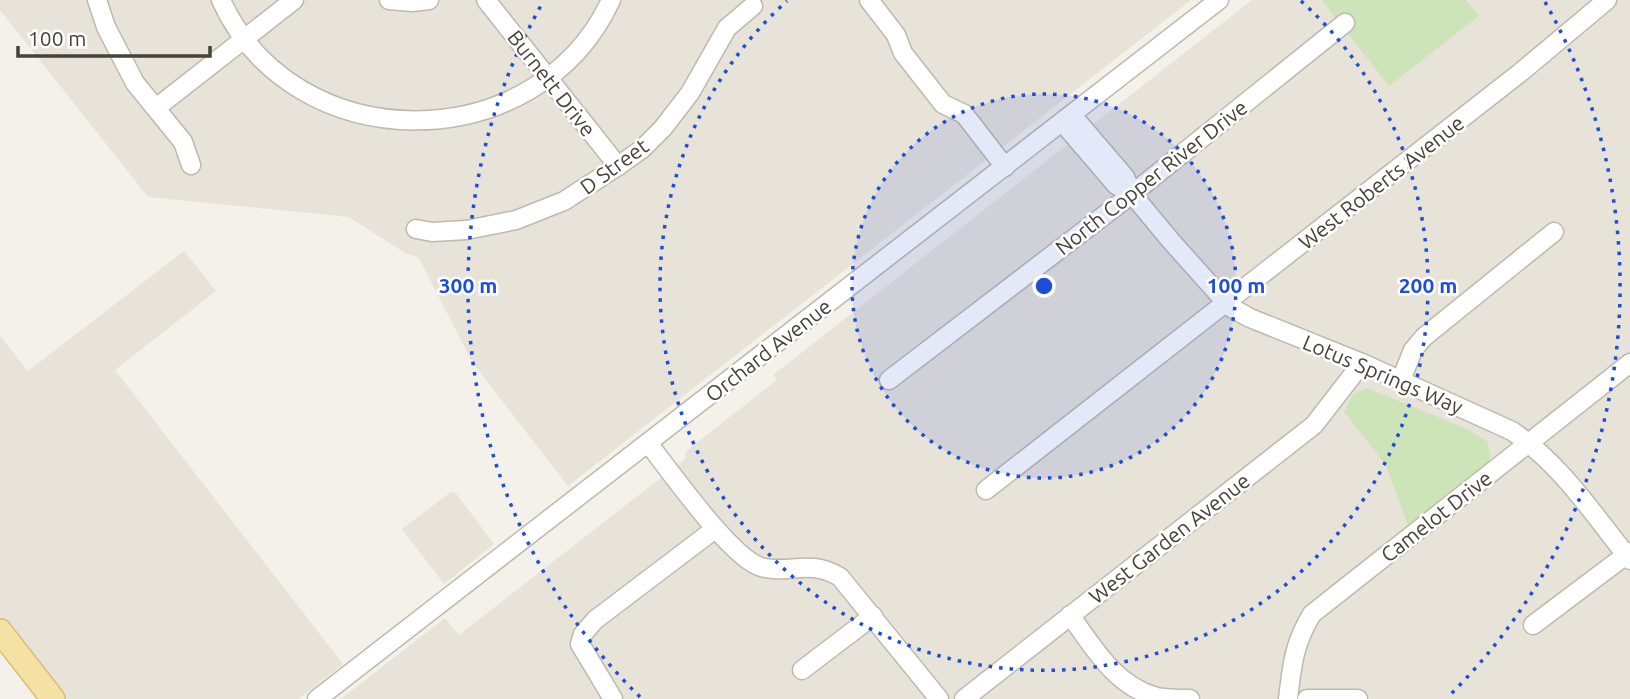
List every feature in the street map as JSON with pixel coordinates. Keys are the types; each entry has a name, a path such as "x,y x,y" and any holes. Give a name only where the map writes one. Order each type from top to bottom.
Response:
{"main road":[{"path":"0,631 53,699"}],"street":[{"path":"97,0 106,27 135,83 183,142 191,165"},
{"path":"220,0 244,39 278,74 319,100 364,116 412,122 460,117 506,102 548,77 580,48 611,0"},
{"path":"156,108 293,0"},
{"path":"389,0 429,0"},
{"name":"Burnett Drive","path":"486,0 618,166"},
{"path":"869,0 896,35 903,53 943,104 964,114 1004,167"},
{"name":"Orchard Avenue","path":"317,699 1219,0"},
{"name":"West Roberts Avenue","path":"986,490 1521,72 1607,0"},
{"name":"D Street","path":"416,229 432,232 466,230 516,220 564,201 618,166 642,149 663,128 690,93 727,28 752,6"},
{"name":"North Copper River Drive","path":"889,380 1132,194 1345,23"},
{"name":"Lotus Springs Way","path":"1067,118 1125,177 1132,194 1227,303 1250,318 1401,380 1490,420 1529,442 1569,484 1629,556"},
{"path":"1401,380 1413,350 1424,337 1554,232"},
{"name":"West Garden Avenue","path":"964,699 1314,425 1362,363"},
{"name":"Camelot Drive","path":"1287,699 1300,633 1312,614 1630,363"},
{"path":"648,443 715,529 750,563 764,568 820,567 840,577 939,699"},
{"path":"612,699 580,644 583,634 595,620 715,529"},
{"path":"1533,625 1629,556"},
{"path":"1070,615 1102,660 1121,679 1157,698 1190,699"},
{"path":"802,670 873,616"},
{"path":"1307,699 1358,699"}],"shaded area":[{"path":"0,0 1191,0 568,486 472,362 419,258 405,253 349,217 148,197 0,10"},
{"path":"1252,0 1630,0 1630,699 341,699 445,618 459,635 685,459 686,451 777,380 773,375"},
{"path":"184,251 216,291 115,370 343,664 298,699 61,699 0,621 0,336 28,371"},
{"path":"451,492 455,492 494,544 444,584 402,529"}],"green space":[{"path":"1322,0 1466,0 1479,16 1389,86"},
{"path":"1367,388 1467,429 1487,441 1491,457 1488,462 1408,525 1386,465 1344,412 1352,395"}]}
